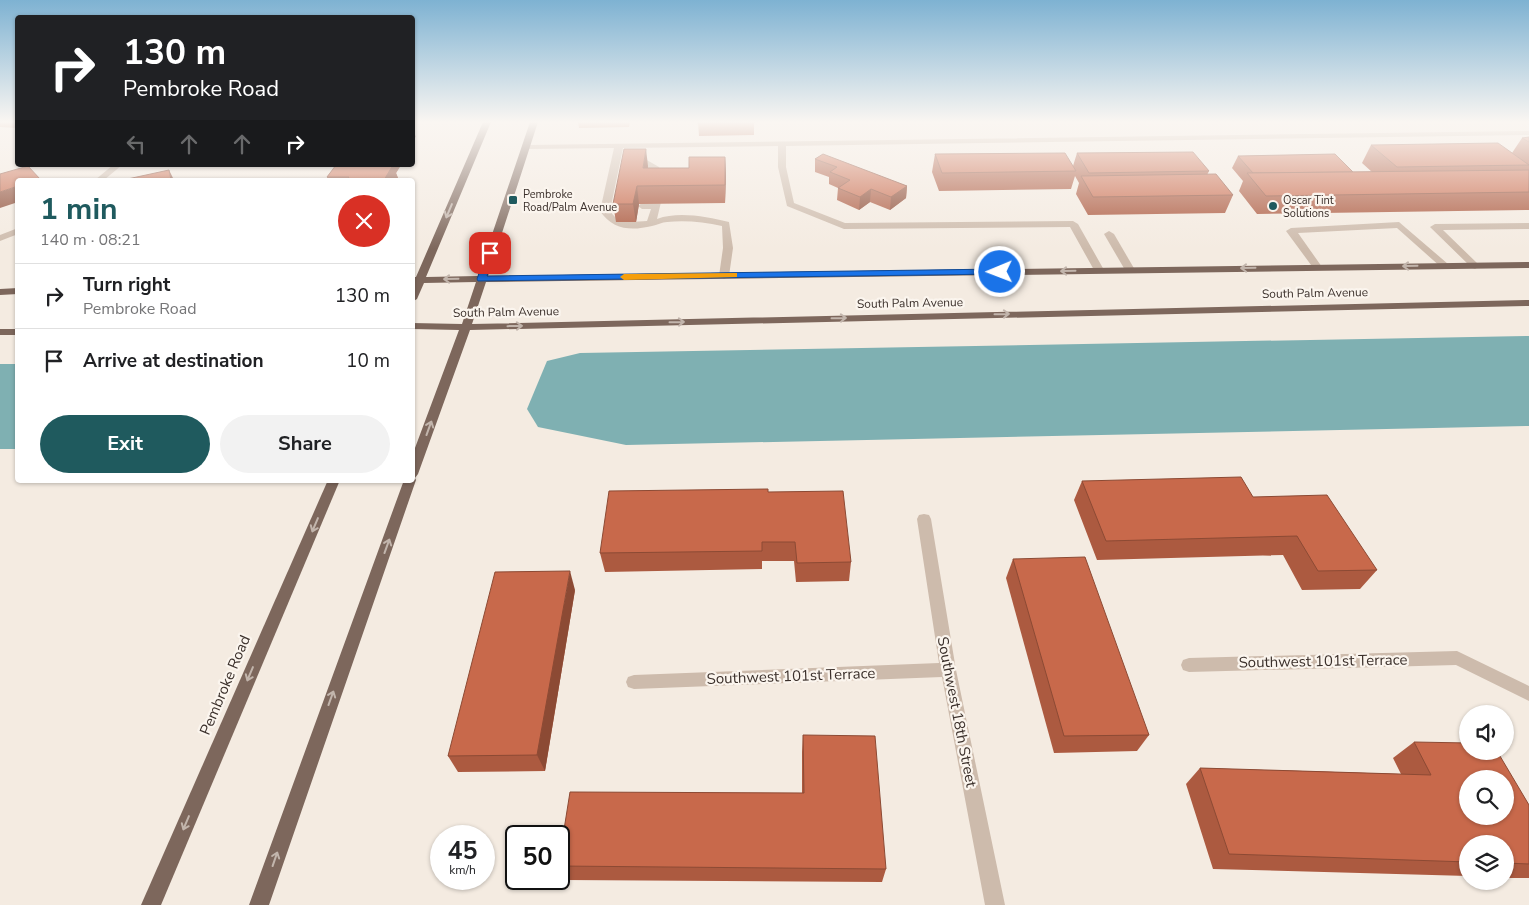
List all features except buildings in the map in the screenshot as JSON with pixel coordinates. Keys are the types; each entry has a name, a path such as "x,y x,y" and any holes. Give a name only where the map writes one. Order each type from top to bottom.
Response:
{"main road":[{"path":"416,280 468,164"},
{"path":"415,466 466,327 522,164"},
{"name":"South Palm Avenue","path":"416,280 1529,265"},
{"path":"0,292 15,292"},
{"name":"South Palm Avenue","path":"415,326 466,327 1529,303"},
{"path":"0,332 15,332"},
{"name":"Pembroke Road","path":"150,905 333,483"},
{"path":"258,905 409,483"}],"street":[{"path":"615,164 605,211 611,220 623,225 651,224 665,219 694,219 726,224 727,256 724,276"},
{"path":"648,164 656,169 656,180"},
{"path":"782,164 790,204 844,226 1073,224 1098,270"},
{"path":"102,178 115,167"},
{"path":"612,178 623,178"},
{"path":"609,194 619,194"},
{"path":"642,206 656,204 651,224"},
{"path":"606,207 618,207"},
{"path":"1317,267 1291,231 1399,225 1445,266"},
{"path":"1475,266 1436,227 1529,226"},
{"path":"0,238 15,232"},
{"path":"1109,234 1130,270"},
{"name":"Southwest 18th Street","path":"924,519 948,670 995,905"},
{"name":"Southwest 101st Terrace","path":"1189,665 1456,658 1529,694"},
{"name":"Southwest 101st Terrace","path":"634,682 948,670"}],"water":[{"path":"1529,336 1529,426 626,445 538,427 527,409 547,361 580,353"},
{"path":"0,364 15,364 15,449 0,449"}],"slow traffic":[{"path":"624,277 733,275"}],"place":[{"name":"Pembroke Road/Palm Avenue","path":"513,200"},
{"name":"Oscar Tint Solutions","path":"1273,206"}],"route":[{"path":"490,253 482,279 1000,272"}]}
